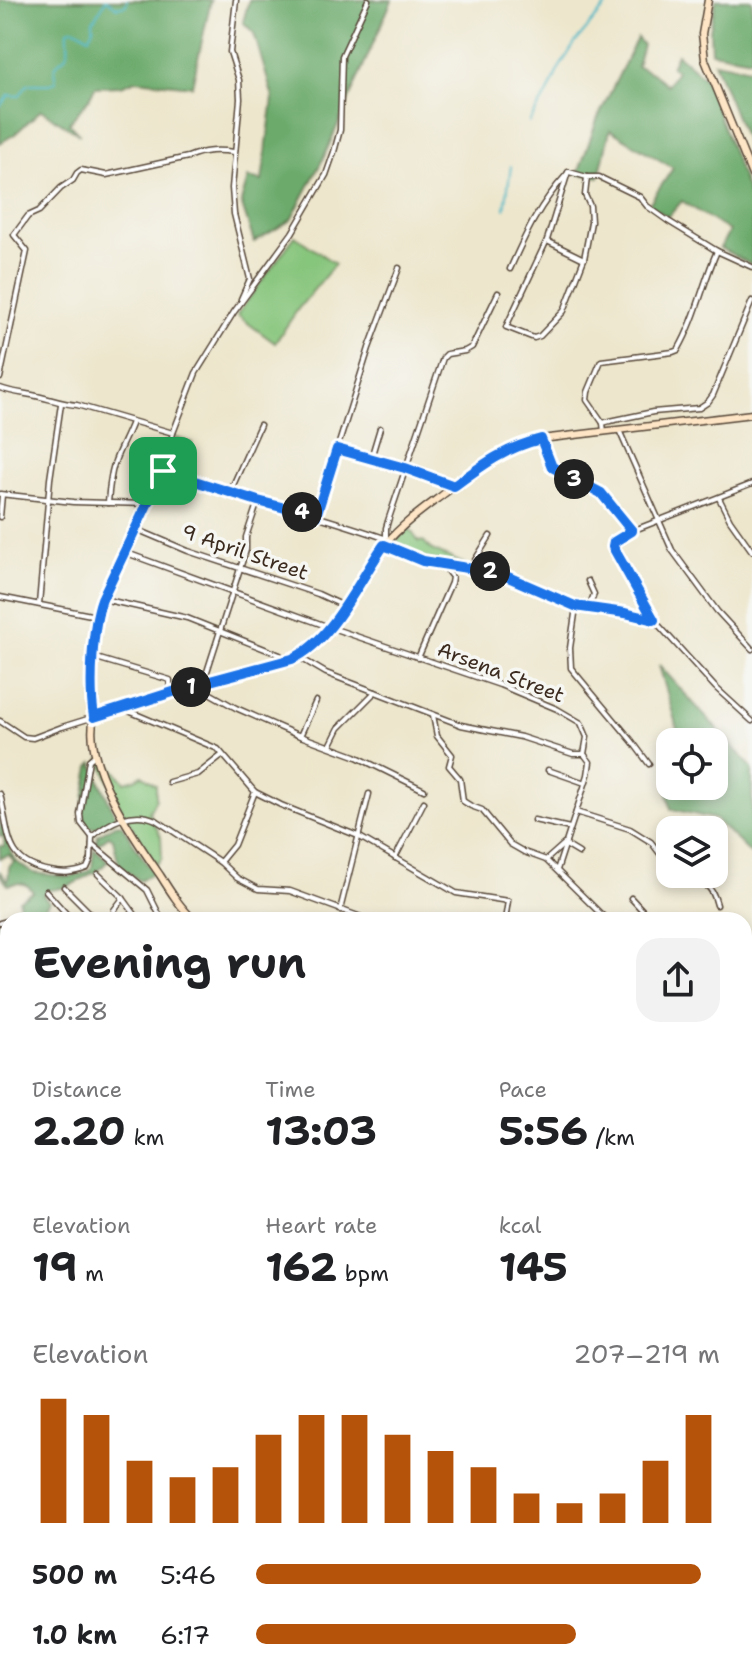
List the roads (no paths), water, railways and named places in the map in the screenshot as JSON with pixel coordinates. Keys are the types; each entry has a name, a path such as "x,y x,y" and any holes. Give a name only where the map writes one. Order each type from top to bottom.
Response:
{"main road":[{"path":"708,0 702,34 705,60 752,175"},
{"path":"185,912 123,819 107,787 95,755 92,733 94,717 284,661 312,647 344,606 386,541 454,486 508,449 541,439 752,414"}],"street":[{"path":"234,312 250,279 234,214 232,188 240,99 239,80 230,52 236,0"},
{"path":"0,721 24,737 33,738 94,717 93,657 96,616 102,599 163,471 173,433 196,373 234,312 292,233 326,175 340,130 342,56 368,0"},
{"path":"0,378 27,251 14,235 28,216 39,211 81,170 106,175 200,152 234,152"},
{"path":"568,172 547,240 507,322 506,327 534,338 540,336 564,311 584,259 591,222 590,206 585,195 587,177"},
{"path":"568,172 599,177 640,197 668,221 717,251 752,267"},
{"path":"510,269 531,222 568,172"},
{"path":"547,240 584,259"},
{"path":"604,432 603,423 587,400 601,361 678,350 717,251"},
{"path":"316,516 369,348 399,268"},
{"path":"386,541 386,528 443,358 472,347 498,293"},
{"path":"603,423 653,412 699,408 708,402 752,301"},
{"path":"0,388 61,404 77,405 173,433"},
{"path":"39,604 61,404"},
{"path":"108,503 109,481 132,421"},
{"path":"230,492 260,425"},
{"path":"371,458 380,428"},
{"path":"619,430 672,550 717,611 752,649"},
{"path":"541,439 552,467 601,493 632,531"},
{"path":"337,449 454,486"},
{"path":"163,471 316,516 386,541 423,561 499,573 575,606 654,620"},
{"path":"752,484 632,531 614,542 613,547 654,620 715,687 752,721"},
{"path":"0,517 1,494 73,502 147,504"},
{"path":"719,498 752,551"},
{"path":"204,683 241,568 246,537 258,501"},
{"name":"9 April Street","path":"136,529 188,551 318,594 344,606"},
{"path":"470,568 490,536"},
{"name":"Arsena Street","path":"124,552 232,593 500,685 581,723 587,737 584,754 590,762 557,870"},
{"path":"418,658 451,583 452,577 448,572"},
{"path":"588,581 594,594 589,608"},
{"path":"0,597 96,616"},
{"path":"102,599 187,618 280,655 284,661"},
{"path":"575,606 571,668 649,764"},
{"path":"297,656 326,673 461,725 521,737 573,754 584,754"},
{"path":"93,657 170,680 170,693"},
{"path":"195,685 236,708 355,756 424,790"},
{"path":"330,746 339,728 375,692"},
{"path":"298,735 316,701"},
{"path":"122,708 218,749 255,792 358,836 456,893 508,901 506,912"},
{"path":"433,715 437,736 452,755 449,766 460,779 463,801 482,810 510,844 546,860 599,912"},
{"path":"0,794 16,855 35,868 73,874 89,864 92,837 81,823 80,814 89,760 95,755"},
{"path":"169,782 198,774 222,755"},
{"path":"548,770 585,783"},
{"path":"220,862 234,845 255,792"},
{"path":"340,910 369,794"},
{"path":"395,858 424,802"},
{"path":"576,812 630,829 656,849"},
{"path":"92,837 132,815 151,817 220,862 237,878 258,889 290,891 346,912"},
{"path":"534,820 570,828"},
{"path":"92,844 147,890 158,912"},
{"path":"546,860 564,844 579,853"},
{"path":"98,874 133,912"},
{"path":"64,887 89,912"},
{"path":"711,888 717,905"},
{"path":"46,891 65,912"},
{"path":"114,912 123,898"},
{"path":"631,898 644,912"}],"waterway":[{"path":"0,106 9,95 19,96 28,84 56,82 56,65 68,52 68,30 77,30 89,37 93,21 106,0 117,7 126,5 127,0"},
{"path":"529,122 575,43 611,0"},
{"path":"505,209 511,166"}]}
